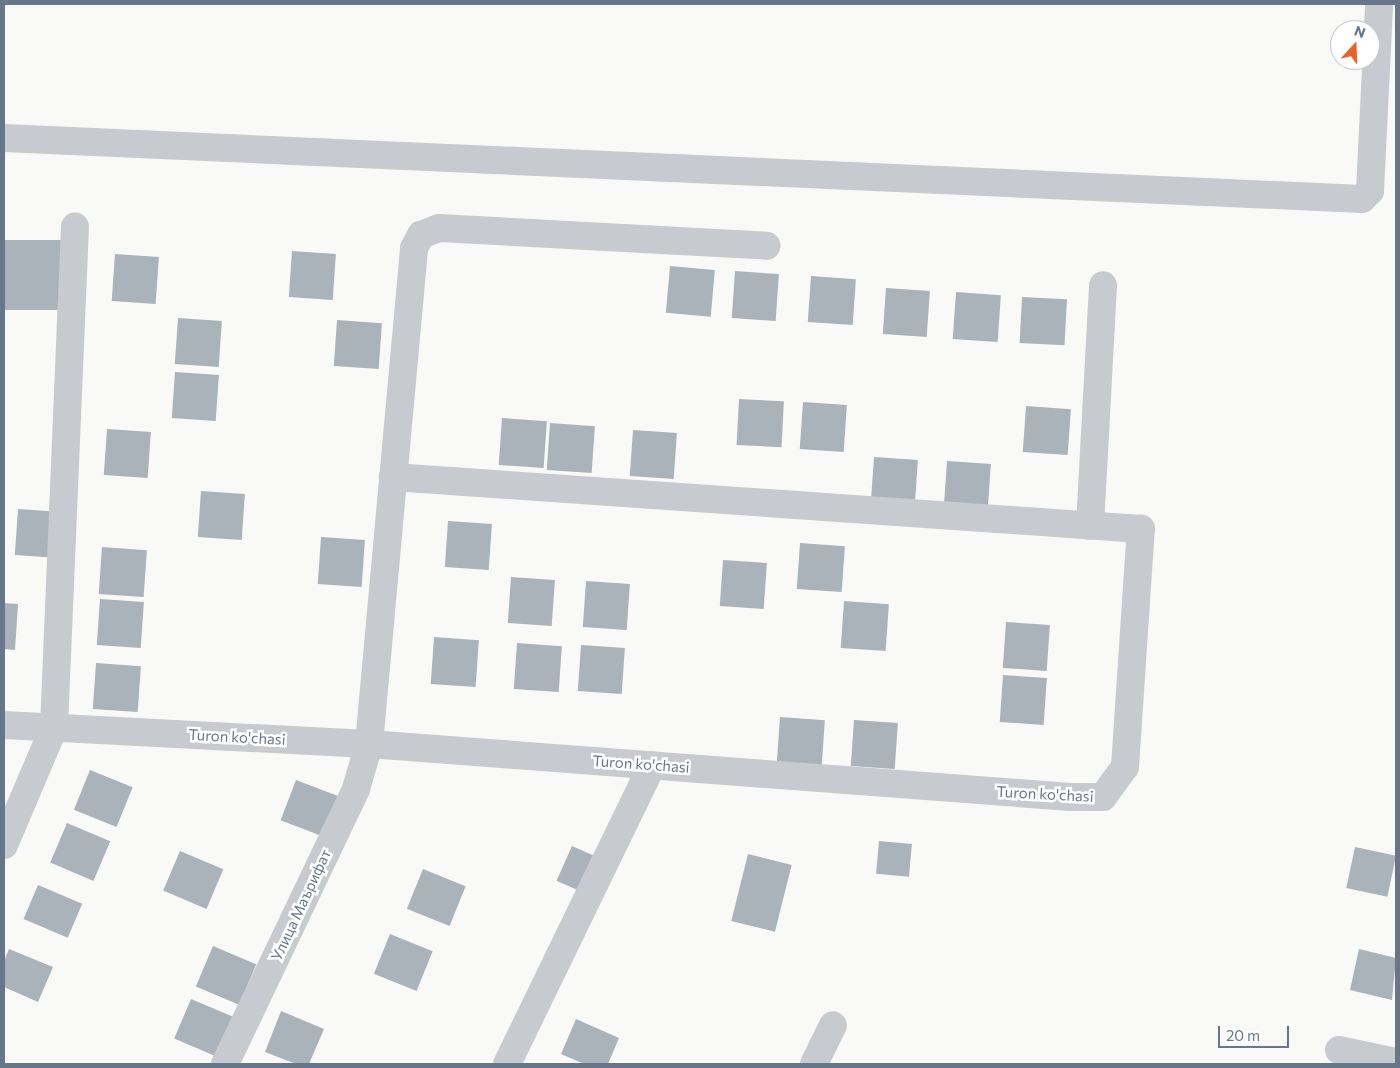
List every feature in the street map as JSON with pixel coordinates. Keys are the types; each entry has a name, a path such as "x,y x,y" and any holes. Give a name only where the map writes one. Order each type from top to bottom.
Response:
{"street":[{"path":"4,138 1362,199 1370,191 1379,4"},
{"path":"4,845 54,727 75,226"},
{"name":"Улица Маърифат","path":"225,1064 356,789 369,744 414,248 421,235 439,228 768,246"},
{"path":"1090,526 1103,285"},
{"name":"Turon ko'chasi","path":"4,725 369,744 1103,797 1125,767 1141,529 393,477"},
{"path":"507,1064 652,765"},
{"path":"814,1064 833,1025"},
{"path":"1339,1050 1396,1062"}],"building":[{"path":"4,240 64,240 64,310 4,310"},
{"path":"292,251 336,254 333,300 289,297"},
{"path":"115,254 159,257 156,304 112,301"},
{"path":"670,266 715,270 711,317 666,313"},
{"path":"735,271 779,274 776,321 732,318"},
{"path":"811,276 856,279 853,325 808,322"},
{"path":"886,288 930,291 927,337 883,334"},
{"path":"956,292 1001,295 998,342 953,339"},
{"path":"1022,297 1067,299 1065,345 1020,343"},
{"path":"178,318 222,321 219,367 175,364"},
{"path":"337,320 382,323 379,369 334,366"},
{"path":"175,372 219,375 216,421 172,418"},
{"path":"739,399 784,401 782,447 737,445"},
{"path":"803,402 847,405 844,452 800,449"},
{"path":"1026,406 1071,409 1068,455 1023,452"},
{"path":"502,418 547,421 544,468 499,465"},
{"path":"550,423 595,426 592,473 547,470"},
{"path":"107,429 151,432 148,478 104,475"},
{"path":"633,430 677,433 674,479 630,476"},
{"path":"874,457 918,460 915,507 871,504"},
{"path":"947,461 991,464 988,510 944,507"},
{"path":"201,491 245,494 242,540 198,537"},
{"path":"18,509 62,512 59,558 15,555"},
{"path":"448,521 492,524 489,570 445,567"},
{"path":"321,537 365,540 362,587 318,584"},
{"path":"800,543 845,546 842,592 797,589"},
{"path":"102,547 147,550 144,597 99,594"},
{"path":"723,560 767,563 764,609 720,606"},
{"path":"511,577 555,580 552,626 508,623"},
{"path":"586,581 630,584 627,630 583,627"},
{"path":"100,599 144,602 141,648 97,645"},
{"path":"844,601 889,604 886,651 841,648"},
{"path":"4,603 18,604 15,650 4,649"},
{"path":"1006,622 1050,625 1047,671 1003,668"},
{"path":"434,637 479,640 476,687 431,684"},
{"path":"517,643 562,646 559,692 514,689"},
{"path":"581,645 625,648 622,694 578,691"},
{"path":"96,663 141,666 138,712 93,709"},
{"path":"1003,675 1047,678 1044,725 1000,722"},
{"path":"780,717 825,720 822,766 777,763"},
{"path":"854,720 898,723 895,769 851,766"},
{"path":"90,770 133,787 117,827 74,810"},
{"path":"296,780 340,797 324,837 281,820"},
{"path":"67,823 110,841 93,881 50,863"},
{"path":"879,841 912,844 909,877 876,874"},
{"path":"572,846 615,865 599,900 557,881"},
{"path":"1355,847 1396,856 1387,897 1346,888"},
{"path":"180,851 223,869 206,909 163,891"},
{"path":"748,854 792,865 775,932 731,921"},
{"path":"423,869 466,886 450,926 407,909"},
{"path":"38,885 82,904 68,938 24,919"},
{"path":"390,934 433,951 417,991 374,974"},
{"path":"213,946 256,964 239,1005 196,987"},
{"path":"9,949 53,967 38,1002 4,987 4,961"},
{"path":"1359,949 1396,958 1392,1000 1350,990"},
{"path":"191,999 234,1017 217,1057 174,1039"},
{"path":"281,1011 324,1029 309,1064 296,1064 265,1052"},
{"path":"576,1019 619,1038 608,1064 584,1064 561,1054"}]}
